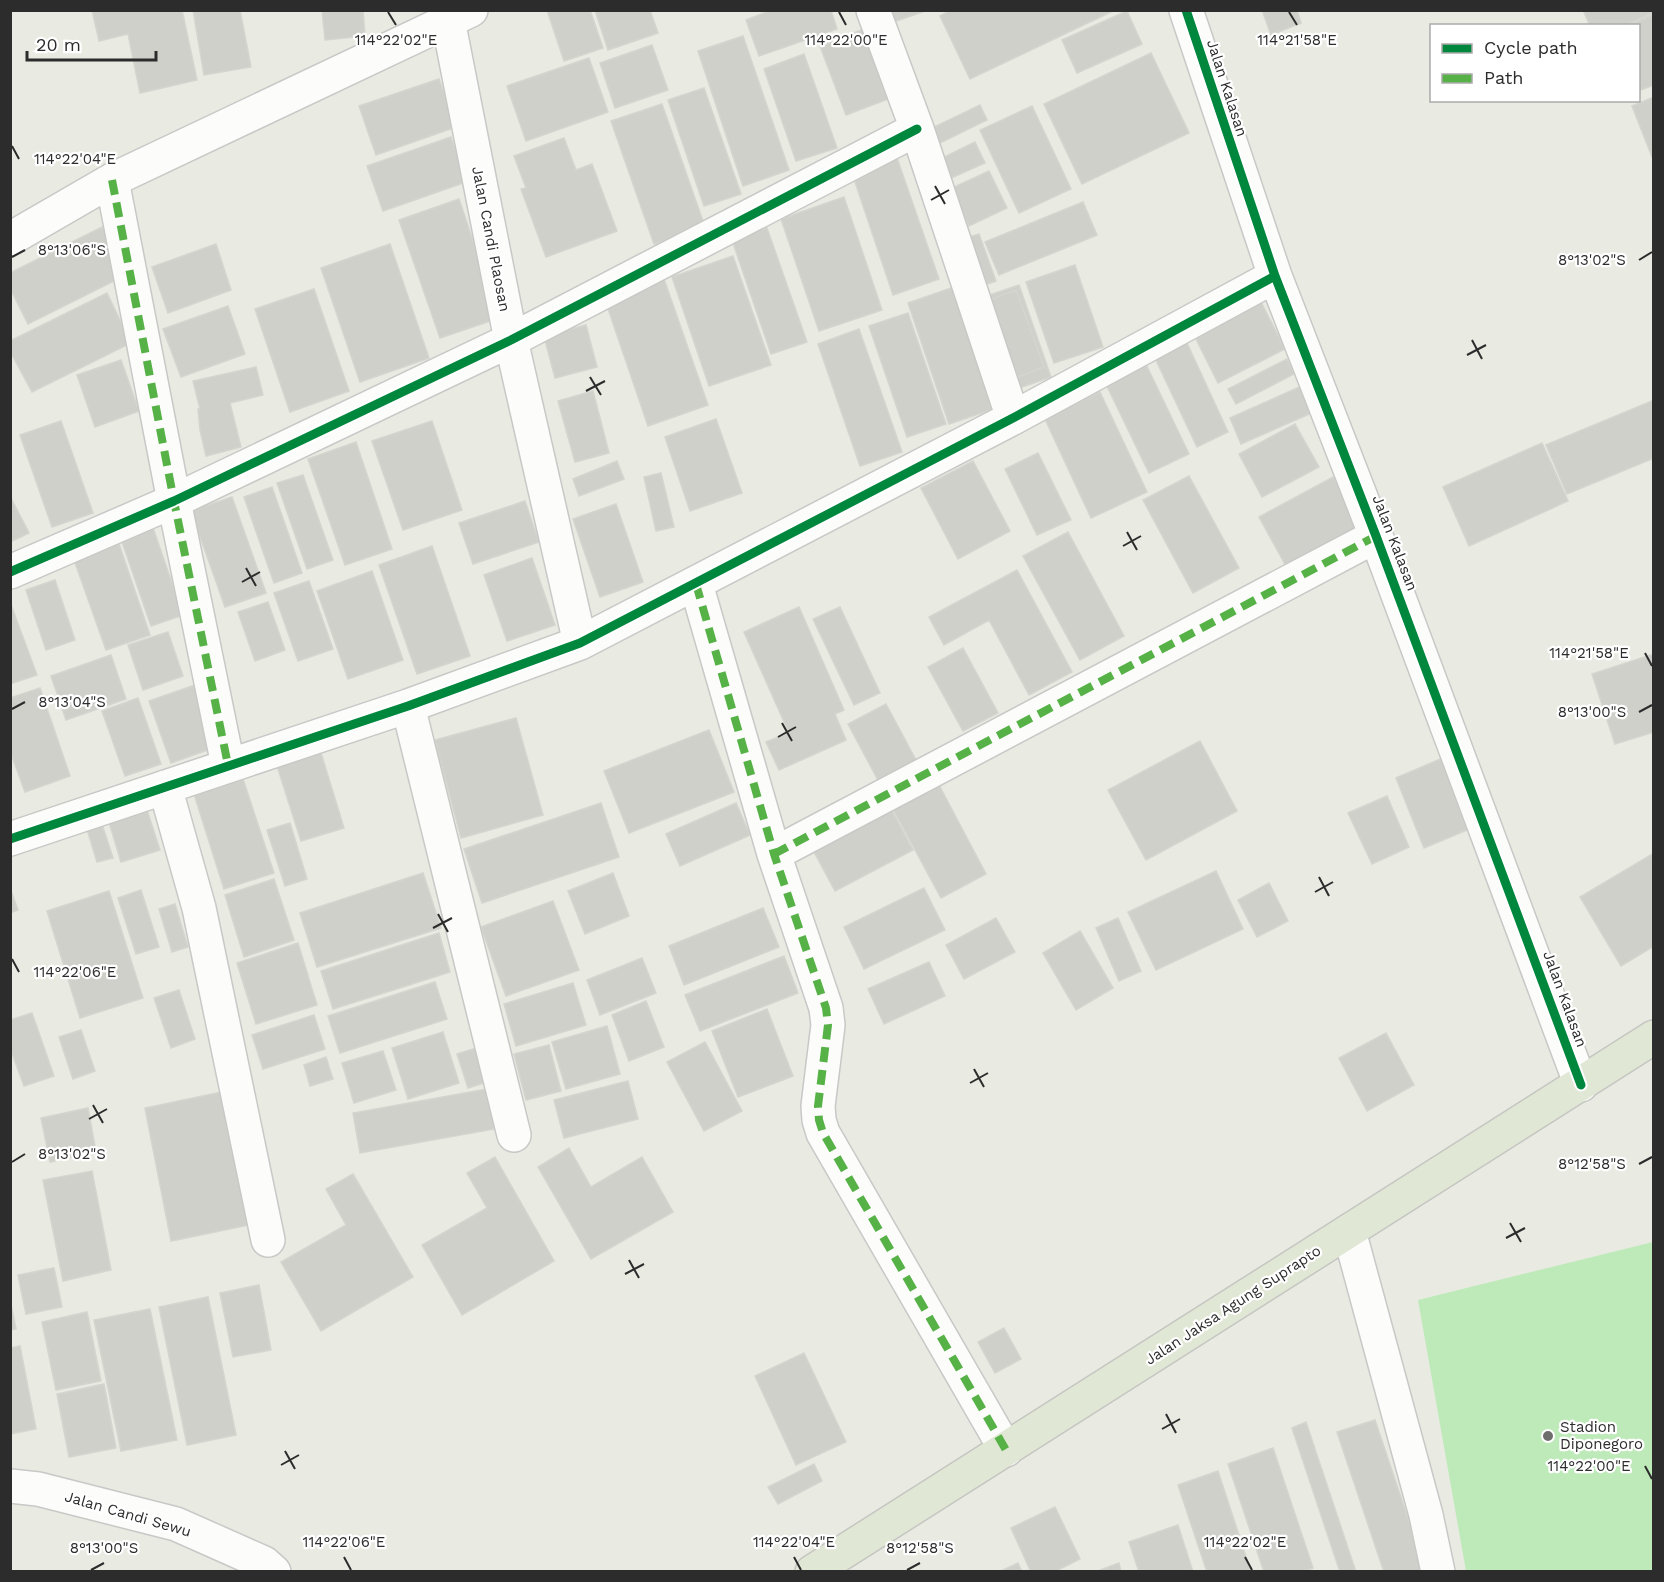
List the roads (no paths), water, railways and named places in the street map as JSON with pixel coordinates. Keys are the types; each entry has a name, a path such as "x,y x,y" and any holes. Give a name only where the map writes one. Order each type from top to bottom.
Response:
{"main road":[{"name":"Jalan Jaksa Agung Suprapto","path":"812,1572 1581,1085 1653,1037"}],"street":[{"path":"873,10 917,129 1013,418"},
{"name":"Jalan Kalasan","path":"1186,10 1275,276 1376,536 1581,1085"},
{"path":"10,239 112,180 455,14"},
{"name":"Jalan Candi Plaosan","path":"455,14 511,340 580,643"},
{"path":"10,572 174,501 511,340 917,129"},
{"path":"112,180 228,765"},
{"path":"10,839 408,706 580,643 1013,418 1275,276"},
{"path":"774,854 1376,536"},
{"path":"696,584 774,854 826,1008 828,1025 818,1106 823,1133 1006,1450"},
{"path":"408,706 514,1135"},
{"path":"165,787 199,908 268,1240"},
{"path":"1349,1231 1426,1515 1438,1572"},
{"name":"Jalan Candi Sewu","path":"10,1486 39,1489 176,1524 264,1563 274,1572"}],"place":[{"name":"Stadion Diponegoro","path":"1548,1436"}]}
